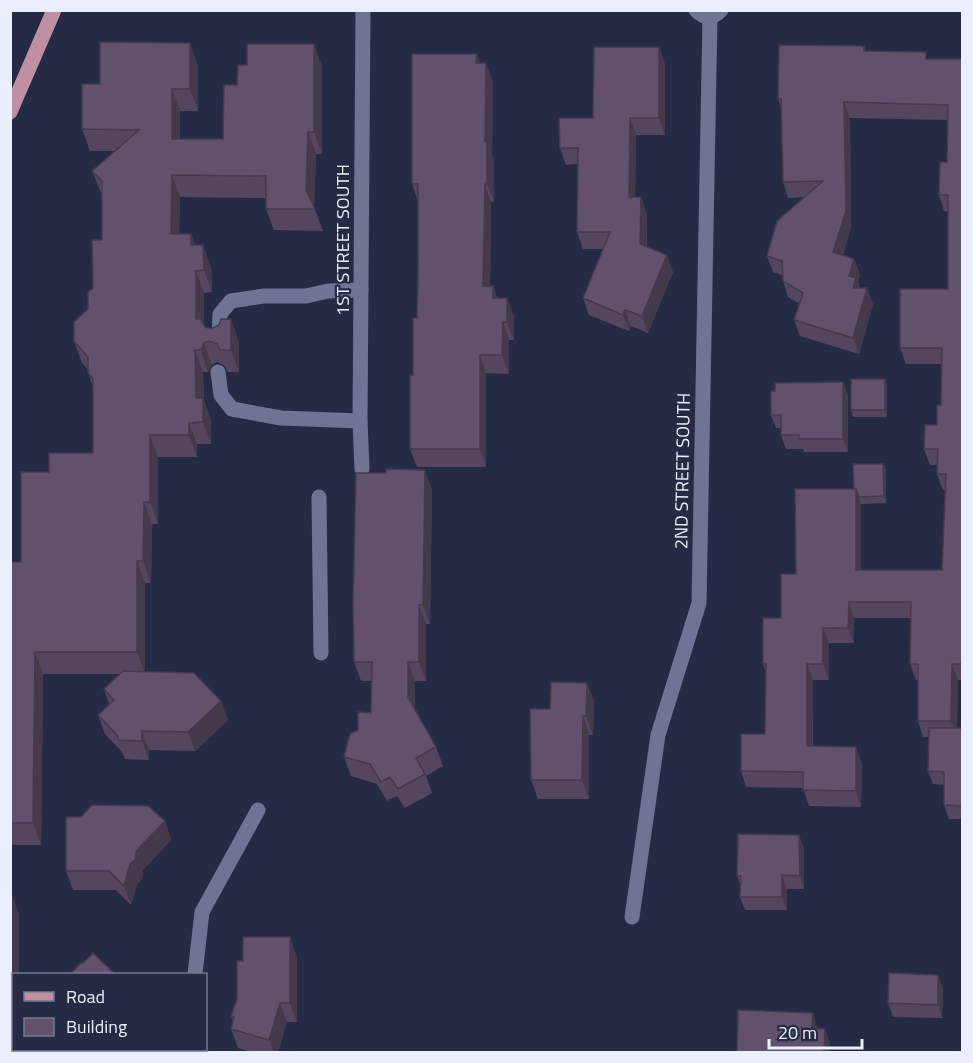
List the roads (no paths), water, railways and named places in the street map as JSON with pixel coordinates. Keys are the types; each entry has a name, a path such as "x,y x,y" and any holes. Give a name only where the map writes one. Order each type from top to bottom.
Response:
{"main road":[{"path":"10,112 54,10"}],"street":[{"name":"1ST STREET SOUTH","path":"362,469 360,421 363,10"},
{"name":"2ND STREET SOUTH","path":"632,917 658,735 699,603 709,13"},
{"path":"219,341 220,314 231,301 264,296 306,296 328,291 361,290"},
{"path":"218,372 221,395 232,409 281,417 360,421"},
{"path":"319,497 321,653"},
{"path":"195,973 202,912 258,810"}]}
